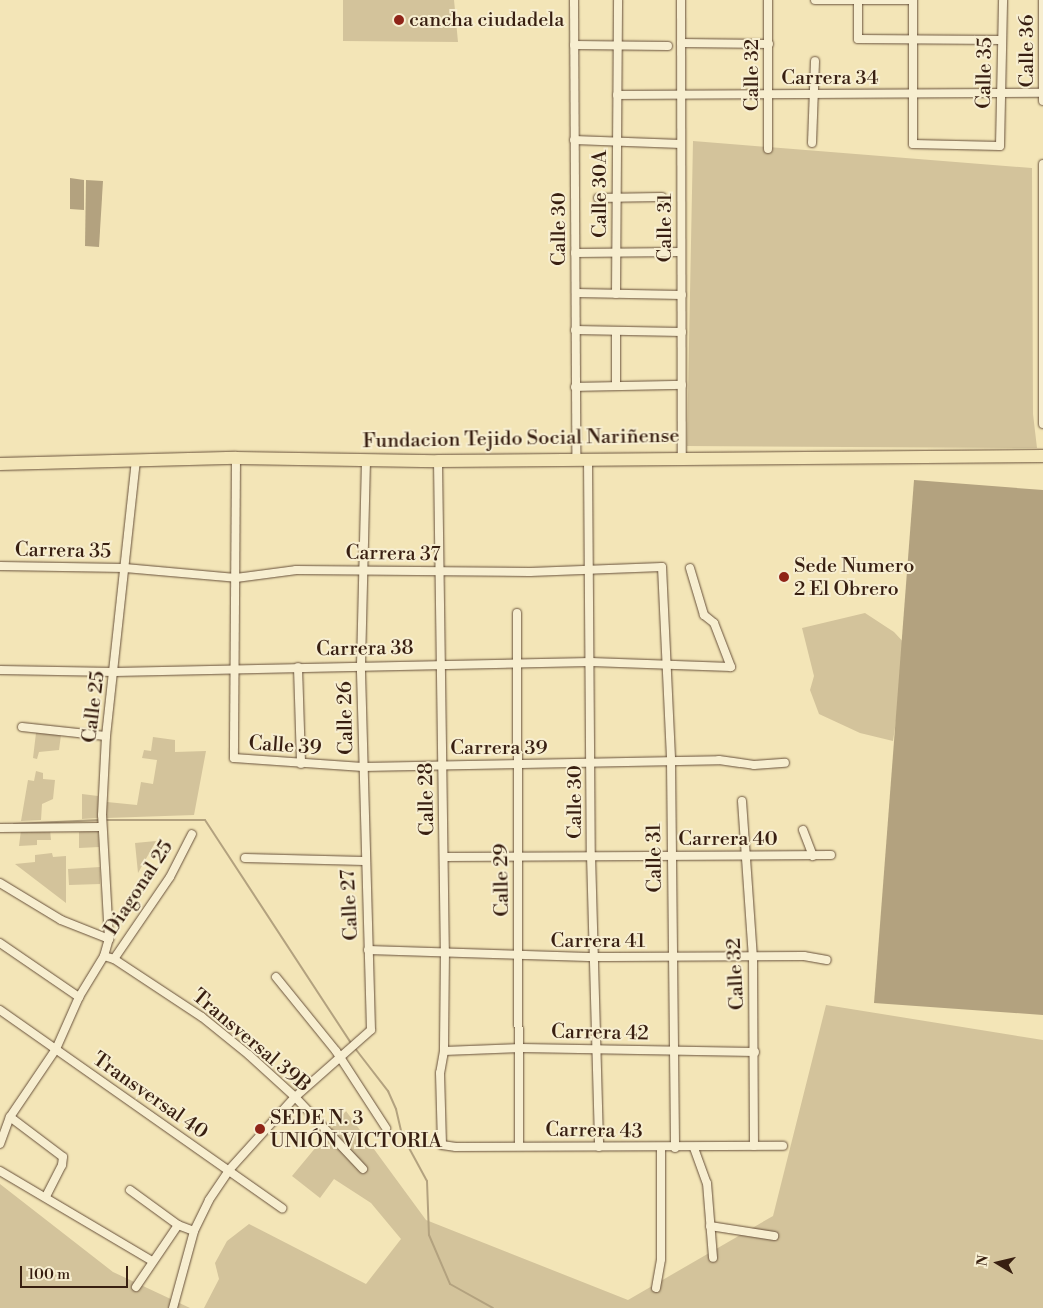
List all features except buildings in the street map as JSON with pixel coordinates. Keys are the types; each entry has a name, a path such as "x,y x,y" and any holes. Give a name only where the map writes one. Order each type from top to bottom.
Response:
{"main road":[{"name":"Fundacion Tejido Social Nariñense","path":"0,464 236,458 438,461 682,457 1043,456"}],"street":[{"name":"Calle 30","path":"574,0 575,387 582,458 589,570 592,763 591,855 596,957 594,1048 599,1147"},
{"path":"617,95 618,0"},
{"name":"Calle 31","path":"681,0 682,457"},
{"name":"Calle 32","path":"768,0 768,149"},
{"path":"858,0 858,39 1002,40"},
{"path":"815,1 913,0 913,93"},
{"name":"Calle 35","path":"913,93 914,144 1000,146 1002,0"},
{"name":"Calle 36","path":"1043,0 1043,101"},
{"path":"681,43 769,44"},
{"path":"574,45 668,46"},
{"path":"812,143 815,61"},
{"name":"Carrera 34","path":"617,95 1043,93"},
{"name":"Calle 30A","path":"616,294 617,95"},
{"path":"574,140 681,144"},
{"path":"1043,164 1043,424"},
{"path":"598,198 662,197"},
{"path":"575,253 681,252"},
{"path":"576,293 682,295"},
{"path":"575,330 682,332"},
{"path":"616,331 616,386"},
{"path":"575,387 682,385"},
{"path":"235,667 236,458"},
{"name":"Calle 26","path":"363,767 361,665 366,460"},
{"name":"Calle 28","path":"438,461 445,951 444,1051 440,1073 440,1137"},
{"name":"Calle 25","path":"104,956 109,939 101,822 106,736 115,672 136,462"},
{"name":"Carrera 35","path":"0,566 125,568"},
{"name":"Calle 31","path":"662,567 671,761 670,855 674,957 675,1148"},
{"name":"Carrera 37","path":"125,568 236,578 296,570 589,570 662,567"},
{"name":"Carrera 38","path":"0,670 115,672 235,667 591,662 731,667 714,623 704,615 690,568"},
{"name":"Calle 29","path":"517,613 521,1048 519,1146"},
{"name":"Calle 39","path":"235,667 234,758 363,767"},
{"path":"298,667 301,764"},
{"path":"22,727 106,736"},
{"name":"Carrera 39","path":"363,767 718,760 754,766 785,763"},
{"name":"Calle 27","path":"339,1056 371,1030 364,861 363,767"},
{"name":"Calle 32","path":"742,801 743,854 753,957 754,1146"},
{"path":"0,828 101,822"},
{"path":"803,830 813,856"},
{"name":"Diagonal 25","path":"114,959 170,877 192,834"},
{"name":"Carrera 40","path":"444,857 831,855"},
{"path":"245,858 364,861"},
{"path":"0,883 61,920 109,939"},
{"path":"0,943 79,997"},
{"name":"Carrera 41","path":"368,950 445,951 520,956 804,956 827,960"},
{"name":"Diagonal 25","path":"0,1144 10,1117 56,1049 79,997 104,956"},
{"name":"Transversal 39B","path":"104,956 114,959 202,1017 295,1097 363,1169"},
{"path":"276,977 339,1056 386,1128"},
{"name":"Transversal 40","path":"0,1010 282,1208"},
{"name":"Carrera 42","path":"444,1051 594,1048 755,1052"},
{"path":"173,1308 194,1231 209,1200 229,1170 295,1097 339,1056"},
{"path":"10,1117 63,1157 62,1164 46,1196"},
{"name":"Carrera 43","path":"440,1137 445,1147 694,1148 783,1146"},
{"path":"656,1288 661,1252 660,1148"},
{"path":"694,1148 707,1183 713,1258"},
{"path":"0,1171 46,1196 152,1261"},
{"path":"130,1190 178,1225 194,1231"},
{"path":"136,1287 178,1225"},
{"path":"710,1226 774,1236"}],"shaded area":[{"name":"cancha ciudadela","path":"343,0 454,0 458,42 343,41"},
{"path":"693,141 1032,168 1033,414 1037,448 687,446"},
{"path":"70,178 84,180 84,210 70,209"},
{"path":"86,180 103,181 99,247 85,246"},
{"path":"914,480 1043,490 1043,1015 874,1003"},
{"path":"865,613 894,632 907,646 893,741 860,733 819,714 810,690 814,676 802,628"},
{"path":"36,733 61,735 59,750 39,752 37,759 33,758"},
{"path":"153,737 175,740 175,752 206,751 194,815 106,818 107,802 137,805 141,782 153,784 157,760 142,758 144,750 151,751"},
{"path":"36,771 43,773 43,779 55,780 53,799 42,804 41,820 21,821 28,780 34,781"},
{"path":"82,794 98,796 99,818 82,819"},
{"path":"21,830 50,830 51,840 37,840 37,845 19,846"},
{"path":"98,831 99,847 79,848 79,832"},
{"path":"156,841 138,873 135,843"},
{"path":"52,853 53,857 66,856 66,903 15,864 35,862 35,855"},
{"path":"100,867 100,884 69,885 68,869"},
{"path":"826,1005 1043,1040 1043,1308 204,1308 219,1279 215,1263 227,1241 249,1224 366,1284 401,1239 371,1203 334,1179 320,1198 292,1176 346,1111 426,1220 628,1300 773,1216"},
{"path":"0,1184 113,1272 190,1308 0,1308"}],"waterway":[{"path":"14,824 99,820"},
{"path":"104,820 205,820 351,1043"},
{"path":"354,1047 388,1091 396,1109 402,1135 427,1181 429,1235 450,1284 493,1308"}],"place":[{"name":"cancha ciudadela","path":"399,20"},
{"name":"Sede Numero 2 El Obrero","path":"784,577"},
{"name":"SEDE N. 3 UNIÓN VICTORIA","path":"260,1129"}]}
